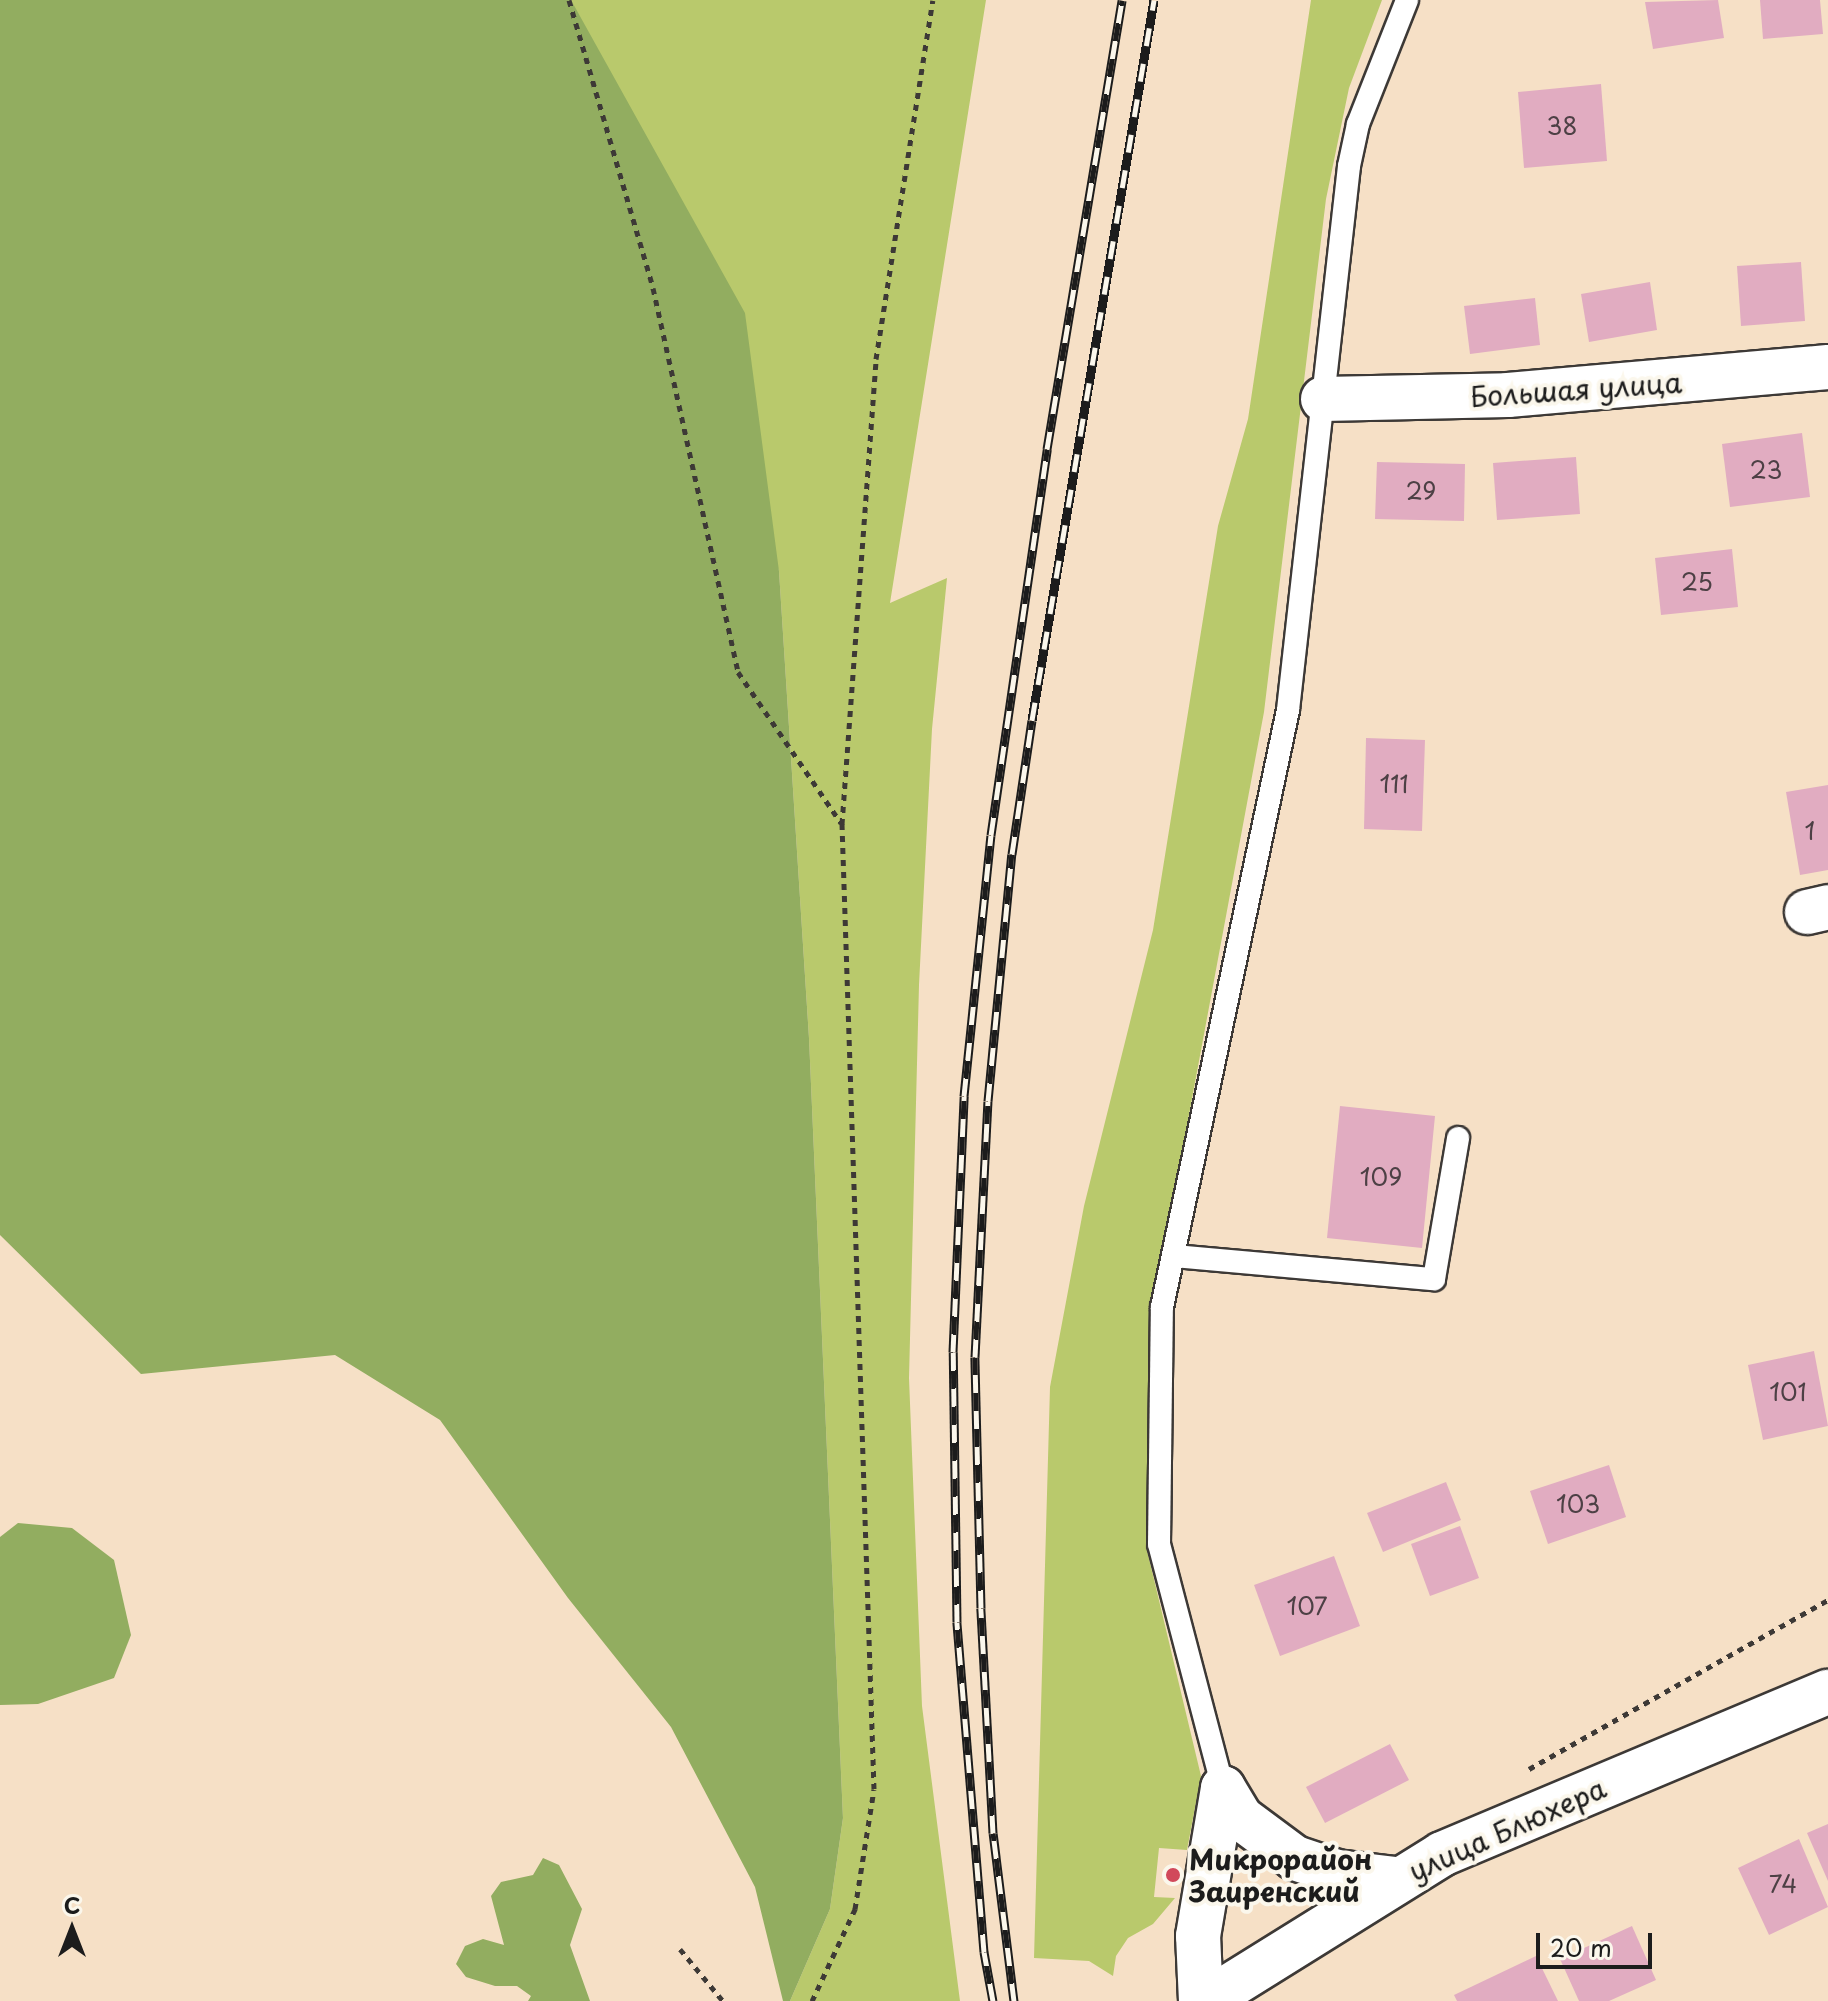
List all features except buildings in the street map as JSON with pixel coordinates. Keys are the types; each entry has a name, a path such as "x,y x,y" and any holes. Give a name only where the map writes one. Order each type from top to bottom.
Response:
{"street":[{"name":"Большая улица","path":"1323,399 1508,395 1828,367"},
{"name":"улица Блюхера","path":"1203,2001 1396,1879 1494,1830 1828,1692"},
{"path":"1223,1788 1241,1818 1295,1858 1337,1872 1396,1879"},
{"path":"1203,2001 1198,1936 1223,1788"}],"lane":[{"path":"1223,1788 1159,1544 1162,1307 1288,710 1349,166 1358,124 1407,0"},
{"path":"1174,1256 1434,1279 1458,1138"}],"path":[{"path":"569,0 653,288 738,672 842,824"},
{"path":"812,2001 855,1909 874,1789 842,824 876,359 933,0"},
{"path":"1524,1772 1828,1600"},
{"path":"680,1949 723,2001"}],"green space":[{"path":"0,0 571,0 745,313 779,571 809,1038 843,1818 830,1909 790,2001 783,2001 755,1887 671,1727 568,1598 440,1420 335,1355 141,1374 0,1235"},
{"path":"571,0 986,0 890,603 947,578 932,729 919,985 909,1378 922,1706 960,2001 790,2001 830,1909 843,1818 809,1038 779,571"},
{"path":"1311,0 1382,0 1349,88 1326,199 1264,712 1153,1308 1146,1546 1201,1776 1187,1850 1159,1848 1154,1897 1175,1898 1153,1924 1128,1938 1116,1956 1113,1976 1089,1961 1034,1958 1050,1387 1084,1206 1153,930 1218,526 1248,419"},
{"path":"18,1523 72,1528 114,1560 131,1635 114,1678 38,1704 0,1705 0,1537"},
{"path":"543,1858 559,1865 582,1909 570,1945 590,2001 528,2001 531,1996 517,1986 495,1986 466,1977 456,1964 465,1946 483,1939 504,1945 491,1896 501,1882 533,1875"}],"railway":[{"path":"993,2001 984,1952 957,1622 953,1352 964,1096 991,835 1047,449 1122,0"},
{"path":"1014,2001 993,1833 981,1608 975,1357 988,1101 1012,854 1032,720 1154,0"}],"place":[{"name":"Микрорайон Заиренский","path":"1173,1875"}]}
